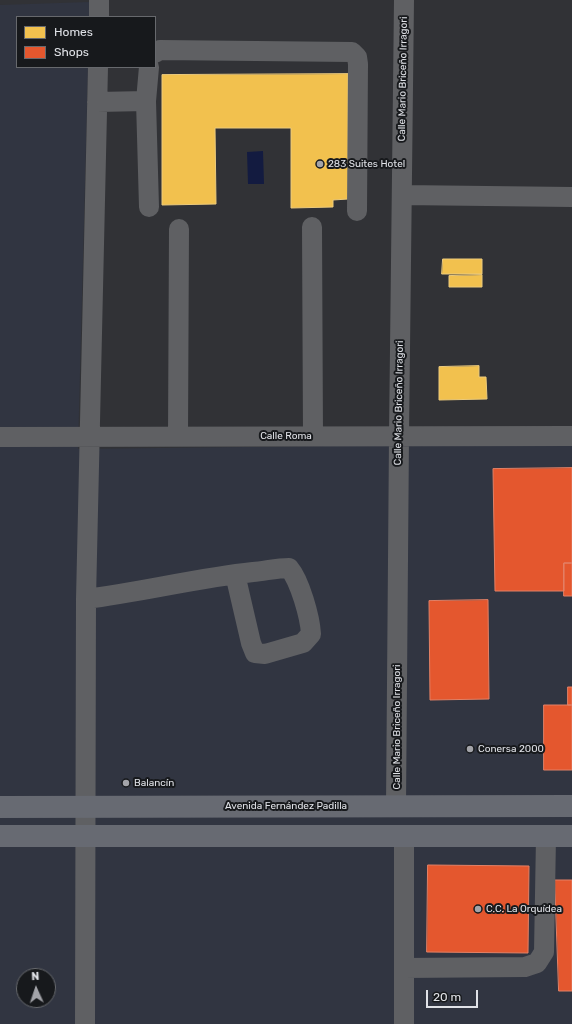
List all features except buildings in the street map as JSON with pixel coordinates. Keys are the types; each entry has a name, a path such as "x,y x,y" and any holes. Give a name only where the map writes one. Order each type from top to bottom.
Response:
{"main road":[{"name":"Avenida Fernández Padilla","path":"0,807 572,806"},
{"path":"0,836 572,836"}],"street":[{"path":"99,0 99,16"},
{"name":"Calle Mario Briceño Irragori","path":"396,806 404,0"},
{"path":"156,52 160,50 352,52 357,57 358,64 357,211"},
{"path":"85,1024 87,836 86,599 98,68"},
{"path":"149,68 146,101 149,207"},
{"path":"97,102 146,101"},
{"path":"402,196 572,197"},
{"path":"312,227 314,436"},
{"path":"178,436 179,229"},
{"name":"Calle Roma","path":"0,436 572,436"},
{"path":"86,599 118,595 235,574 289,568 295,575 311,624 311,634 303,642 265,654 255,653 251,643 235,574"},
{"path":"404,836 404,1024"},
{"path":"404,968 525,967 537,963 544,952 546,836"}],"shaded area":[{"path":"89,2 89,16 16,16 16,68 88,68 78,449 572,443 572,1024 0,1024 0,5"}],"water":[{"path":"263,151 264,184 248,184 247,152"}],"place":[{"name":"283 Suites Hotel","path":"320,164"},
{"name":"Conersa 2000","path":"470,749"},
{"name":"Balancín","path":"126,783"},
{"name":"C.C. La Orquídea","path":"478,909"}]}
